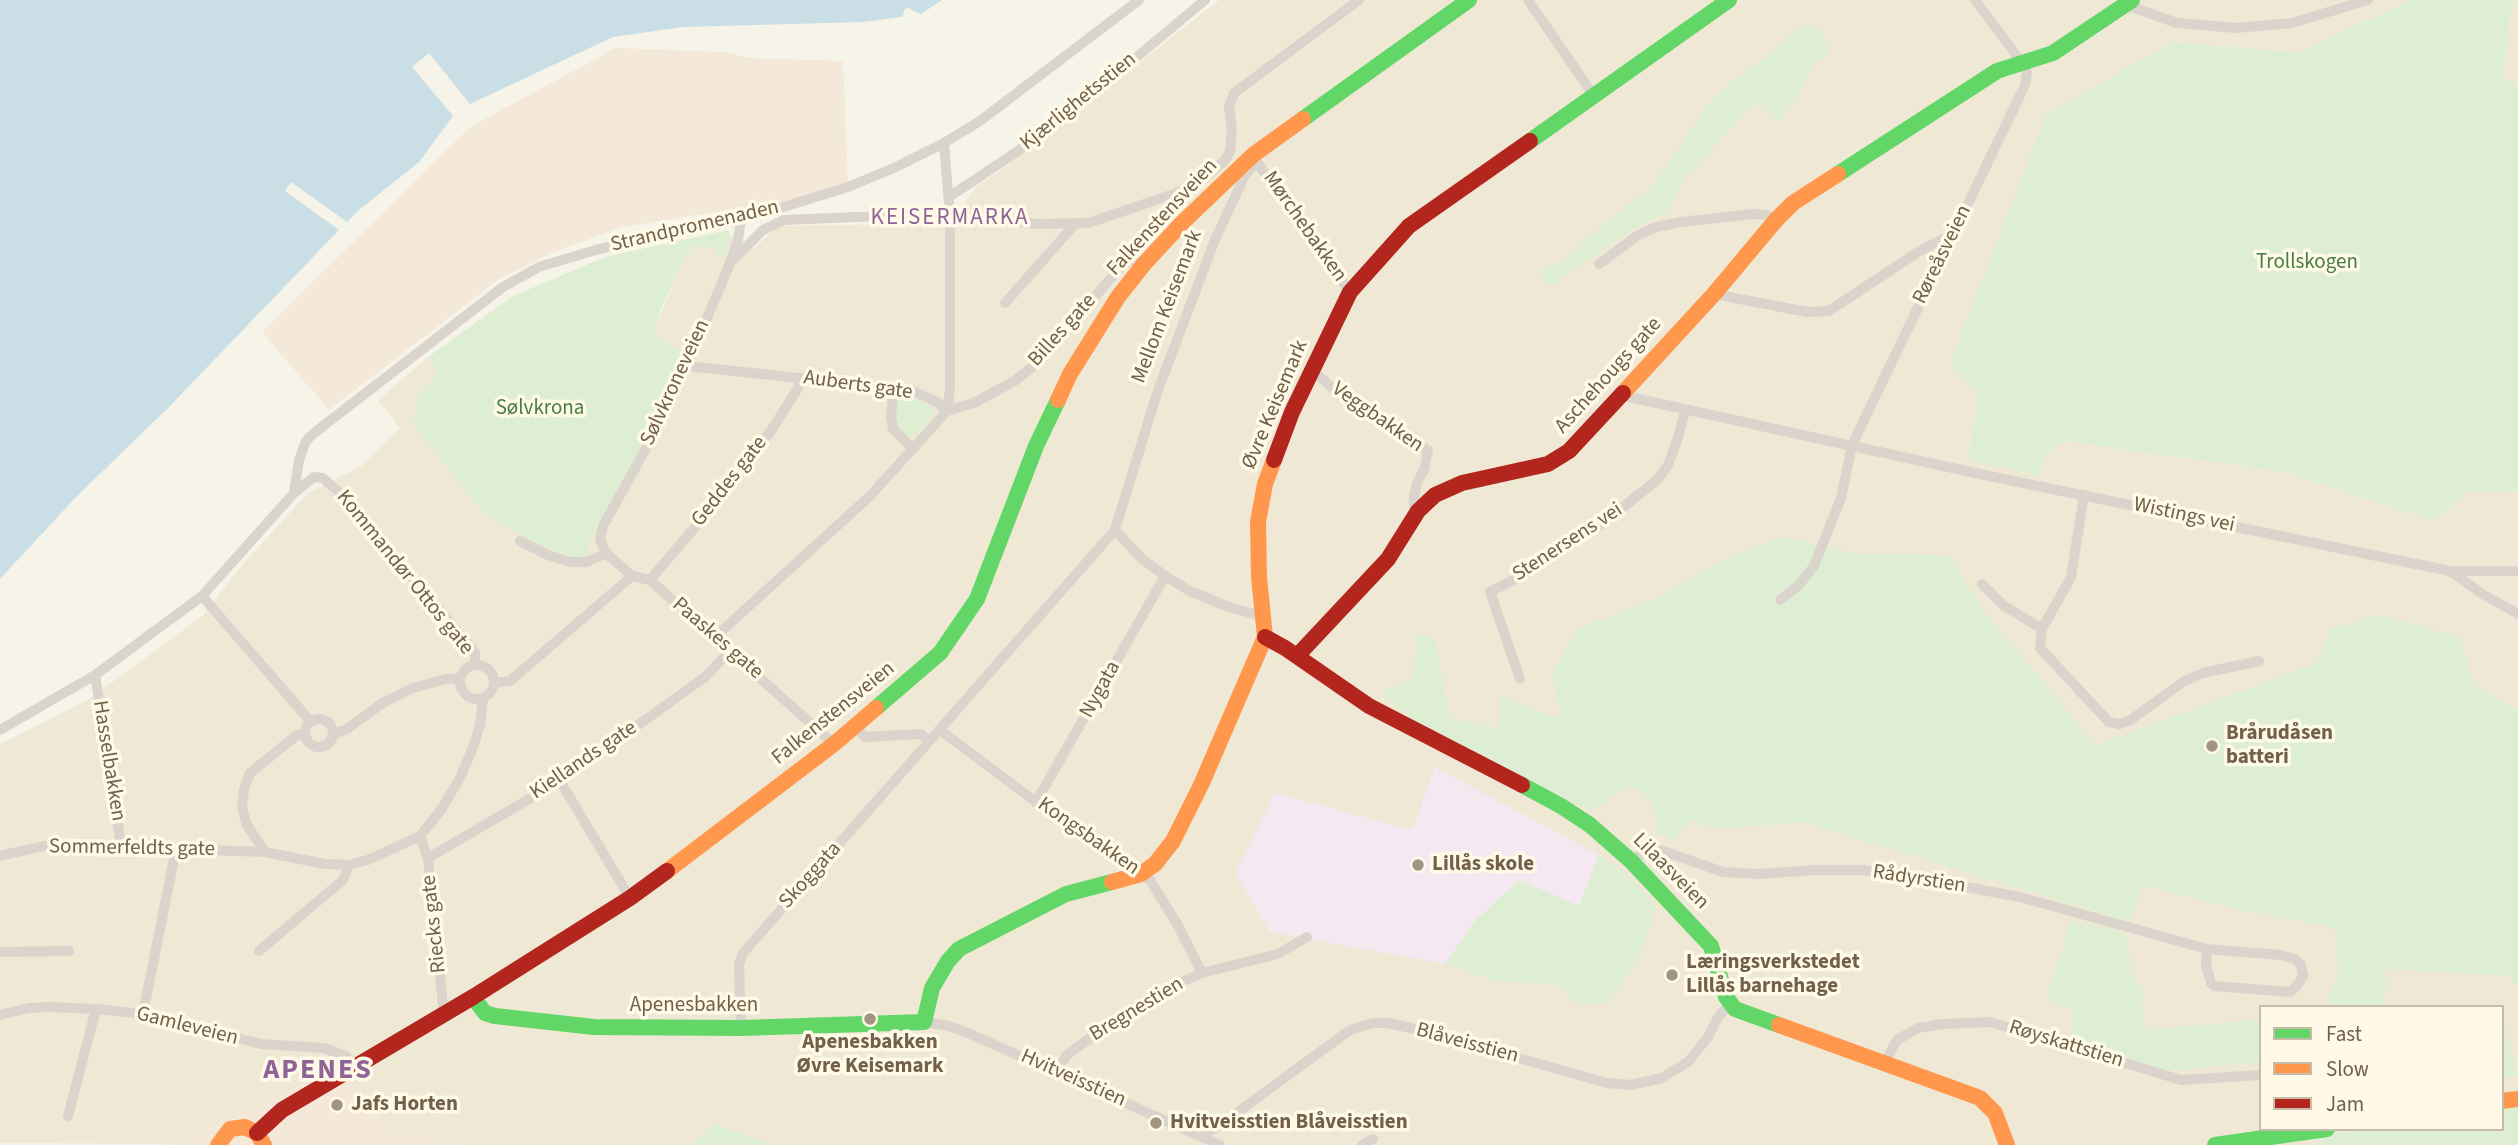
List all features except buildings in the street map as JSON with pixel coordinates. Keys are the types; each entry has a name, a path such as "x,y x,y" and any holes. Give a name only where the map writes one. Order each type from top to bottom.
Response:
{"main road":[{"name":"Mellom Keisemark","path":"1255,159 1469,0"},
{"name":"Øvre Keisemark","path":"1265,637 1258,543 1260,505 1292,412 1350,292 1409,226 1729,0"},
{"name":"Aschehougs gate","path":"1297,656 1388,559 1418,511 1435,495 1462,483 1548,464 1580,441 1793,203 1997,71 2053,53 2125,2"},
{"name":"Falkenstensveien","path":"218,1145 225,1133 237,1127 251,1129 260,1139 282,1110 473,997 630,898 834,744 940,653 959,628 990,569 1035,446 1069,374 1118,297 1181,224 1255,159"},
{"name":"Lilaasveien","path":"1265,637 1369,706 1562,806 1590,825 1631,861 1711,946 1730,1004"},
{"path":"924,1022 932,988 948,961 960,949 1066,894 1141,874 1155,864 1173,841 1210,766 1265,637"},
{"name":"Apenesbakken","path":"473,997 485,1013 495,1016 594,1027 741,1028 924,1022"},
{"path":"1730,1004 1742,1012 1954,1086 1980,1098 1995,1113 2007,1145"},
{"path":"2215,1145 2315,1131"}],"street":[{"name":"Strandpromenaden","path":"294,493 299,460 306,441 314,433 503,287 539,267 599,249 741,220 848,187 894,168 980,121 1139,0"},
{"name":"Kjærlighetsstien","path":"949,197 1073,110 1205,0"},
{"path":"730,263 763,230 784,219 950,215 1039,224 1088,223 1177,193 1205,178 1225,160 1230,151 1232,130 1229,107 1234,93 1359,0"},
{"path":"1528,0 1594,96"},
{"path":"1975,0 2022,64"},
{"path":"2125,2 2177,23 2236,28 2292,23 2368,0"},
{"name":"Røreåsveien","path":"1852,445 2025,85 2027,73 2022,64"},
{"path":"944,143 950,215 950,389 947,411"},
{"name":"Mørchebakken","path":"1255,159 1350,292"},
{"name":"Mellom Keisemark","path":"1115,530 1157,393 1214,242 1255,159"},
{"path":"1599,264 1637,236 1656,227 1753,214 1766,215 1776,220"},
{"name":"Sølvkroneveien","path":"600,540 603,526 655,432 687,366 730,263 741,220"},
{"path":"1005,303 1076,223"},
{"path":"1714,294 1807,312 1829,311 1919,252 1951,235"},
{"name":"Billes gate","path":"715,637 870,496 947,411 974,403 1016,380 1040,361 1123,264 1131,261 1144,264"},
{"name":"Auberts gate","path":"687,366 894,387 928,396 947,411"},
{"name":"Veggbakken","path":"1312,370 1346,400 1428,450 1414,498 1418,511"},
{"name":"Geddes gate","path":"650,580 719,499 771,431 804,378"},
{"path":"894,387 892,429 913,449"},
{"name":"Wistings vei","path":"1620,395 1685,411 2450,571 2518,570"},
{"name":"Stenersens vei","path":"1520,679 1490,592 1523,575 1605,522 1658,479 1668,465 1685,411"},
{"path":"1780,600 1798,586 1814,566 1841,498 1852,445"},
{"name":"Kommandør Ottos gate","path":"294,493 314,477 323,478 342,495 475,652 475,665"},
{"path":"0,730 95,675 202,596 294,493"},
{"path":"2084,495 2071,577 2042,629 2040,648 2109,722 2119,724 2129,721 2183,682 2203,673 2259,661"},
{"path":"1115,530 1142,558 1190,591 1229,607 1262,616"},
{"name":"Skoggata","path":"741,1028 739,964 743,953 1115,530"},
{"name":"Paaskes gate","path":"600,540 606,553 632,576 650,580 834,744"},
{"path":"520,541 570,562 587,562 606,553"},
{"path":"2450,571 2484,595 2518,614"},
{"path":"494,683 510,681 632,576"},
{"name":"Nygata","path":"1036,802 1165,576"},
{"path":"1982,584 2003,605 2042,629"},
{"path":"202,596 311,722"},
{"name":"Kiellands gate","path":"428,858 560,781 705,677 730,650"},
{"path":"475,665 488,669 494,683 490,693 483,698 468,697 461,690 460,680 465,670 475,665"},
{"name":"Hasselbakken","path":"95,675 121,846"},
{"path":"333,734 347,729 384,702 413,688 446,679 460,680"},
{"path":"259,951 343,880 349,865 368,860 420,836 441,810 461,776 480,725 483,698"},
{"path":"319,719 328,722 333,734 330,743 322,747 309,743 305,734 311,722 319,719"},
{"path":"856,726 865,737 921,734 929,742"},
{"name":"Kongsbakken","path":"940,730 1036,802 1141,874 1157,889 1202,973"},
{"path":"265,852 247,825 242,808 244,789 250,773 297,735 305,734"},
{"path":"560,781 630,898"},
{"name":"Riecks gate","path":"420,836 428,858 444,1014"},
{"name":"Sommerfeldts gate","path":"0,856 59,845 121,846 265,852 325,864 349,865"},
{"path":"143,1014 176,849"},
{"name":"Rådyrstien","path":"1631,861 1648,850 1663,851 1723,872 1759,874 1863,870 1931,881 2020,897 2207,949 2295,959 2301,965 2303,976 2290,992 2214,986 2206,965 2207,949"},
{"name":"Bregnestien","path":"1056,1071 1067,1055 1159,992 1202,973 1278,954 1307,937"},
{"path":"0,952 69,951"},
{"name":"Blåveisstien","path":"1201,1136 1350,1030 1373,1023 1388,1023 1415,1029 1607,1083 1631,1085 1662,1078 1688,1062 1730,1004"},
{"name":"Gamleveien","path":"0,1015 29,1008 96,1009 143,1014 261,1044 337,1051 346,1056 355,1067"},
{"path":"68,1116 96,1009"},
{"name":"Hvitveisstien","path":"924,1022 958,1029 1220,1145"},
{"name":"Røyskattstien","path":"1885,1062 1897,1040 1918,1028 1990,1022 2181,1080 2259,1075"},
{"path":"1362,1145 1373,1139"}],"shaded area":[{"path":"0,0 942,0 921,14 906,7 902,17 863,22 683,27 613,37 470,104 453,116 419,162 359,210 168,408 77,496 0,579"},
{"path":"1219,0 2410,0 2299,53 2173,42 1950,363 1978,394 1968,459 2040,476 2044,455 2065,441 2285,472 2435,521 2468,492 2518,491 2518,1145 461,1145 392,1131 336,1067 178,1144 0,1143 0,744 89,699 204,615 237,571 308,493 360,467 400,428 378,400 428,357 439,373 417,399 482,511 502,523 587,544 638,453 683,354 653,332 684,258 695,246 713,247 726,253 730,234 740,246 750,251 779,226 950,225 975,188 1024,153"},
{"path":"2514,0 2518,0 2518,83 2504,80 2509,21"},
{"path":"616,48 723,52 750,58 843,61 848,187 784,207 730,210 621,227 554,252 499,279 329,410 262,332 470,127"},
{"name":"Lillås skole","path":"1435,767 1599,855 1579,906 1475,921 1445,964 1270,932 1235,874 1275,793 1412,830"},
{"path":"336,1067 392,1131 461,1145 152,1145 178,1144"}],"green space":[{"name":"Trollskogen","path":"2410,0 2514,0 2509,21 2504,79 2518,83 2518,491 2468,492 2435,521 2285,472 2065,441 2044,455 2040,476 1968,459 1978,394 1950,364 2046,115 2173,42 2299,53"},
{"path":"1804,24 1820,29 1831,56 1816,61 1793,102 1777,123 1761,103 1751,106 1684,180 1666,214 1642,223 1553,284 1546,282 1541,273 1548,266 1567,259 1591,235 1655,183 1709,103 1728,84 1765,58"},
{"name":"Sølvkrona","path":"728,230 730,234 726,254 720,258 712,247 695,246 684,258 661,309 653,332 683,354 638,453 587,544 589,556 580,558 556,552 523,537 482,511 414,425 416,399 439,373 428,357 513,296 605,257"},
{"path":"908,395 933,408 933,415 910,437 898,430 895,422 898,401"},
{"path":"1783,537 1859,554 1949,555 1981,607 2096,745 2317,663 2332,628 2378,615 2460,637 2474,685 2518,710 2518,984 2514,984 2509,976 2386,969 2385,1005 2324,1005 2327,1003 2338,973 2336,932 2328,926 2240,910 2143,886 2130,922 1802,822 1717,829 1692,820 1673,840 1656,832 1653,799 1629,785 1591,811 1417,724 1381,692 1413,678 1417,633 1435,639 1449,718 1498,729 1500,696 1561,719 1552,673 1578,629 1656,599 1720,561"},
{"path":"1599,855 1630,878 1656,906 1648,934 1630,972 1607,1002 1574,1004 1561,985 1495,981 1445,964 1475,921 1519,880 1579,906"},
{"path":"2069,922 2115,929 2129,940 2130,974 2144,991 2142,1006 2146,1030 2259,1019 2259,1062 2167,1071 2071,1038 2074,1008 2050,1003 2047,991 2061,957"},
{"path":"2504,1023 2518,1076 2504,1079"},
{"path":"2518,1105 2518,1145 2321,1145 2319,1137 2356,1131 2504,1131 2504,1107"},
{"path":"715,1123 747,1137 779,1145 691,1145"}],"pier":[{"path":"429,53 470,104 453,116 412,67"},
{"path":"291,182 347,222 339,230 285,191"}],"traffic: fast":[{"path":"1303,119 1469,0"},
{"path":"1530,141 1729,0"},
{"path":"1838,174 1997,71 2053,53 2132,0"},
{"path":"876,708 940,653 977,599 1036,446 1058,400"},
{"path":"1522,785 1590,825 1631,861 1711,946 1726,997 1735,1009 1779,1025"},
{"path":"473,997 485,1013 495,1016 594,1027 741,1028 924,1022 932,988 948,961 959,949 1066,894 1112,882"},
{"path":"2215,1145 2313,1131"}],"traffic: slow":[{"path":"1058,400 1070,374 1118,297 1144,264 1181,224 1253,155 1303,119"},
{"path":"1623,393 1714,294 1776,220 1793,203 1838,174"},
{"path":"1112,882 1141,874 1155,864 1173,841 1201,785 1265,637 1259,577 1258,522 1265,484 1274,460"},
{"path":"667,871 834,744 876,708"},
{"path":"1779,1025 1980,1098 1995,1113 2007,1145"},
{"path":"2504,1101 2518,1099"},
{"path":"218,1145 230,1129 245,1127 257,1133 264,1145"}],"traffic: jam":[{"path":"1274,460 1292,412 1350,292 1409,226 1530,141"},
{"path":"1297,656 1388,559 1418,511 1435,495 1462,483 1548,464 1569,451 1623,393"},
{"path":"1265,637 1369,706 1522,785"},
{"path":"257,1133 282,1110 473,997 630,898 667,871"}],"place":[{"name":"Brårudåsen batteri","path":"2212,746"},
{"name":"Lillås skole","path":"1418,865"},
{"name":"Læringsverkstedet Lillås barnehage","path":"1672,975"},
{"name":"Apenesbakken Øvre Keisemark","path":"870,1019"},
{"name":"Jafs Horten","path":"337,1105"},
{"name":"Hvitveisstien Blåveisstien","path":"1156,1123"}],"district":[{"name":"KEISERMARKA","path":"950,219"},
{"name":"APENES","path":"318,1072"}]}
